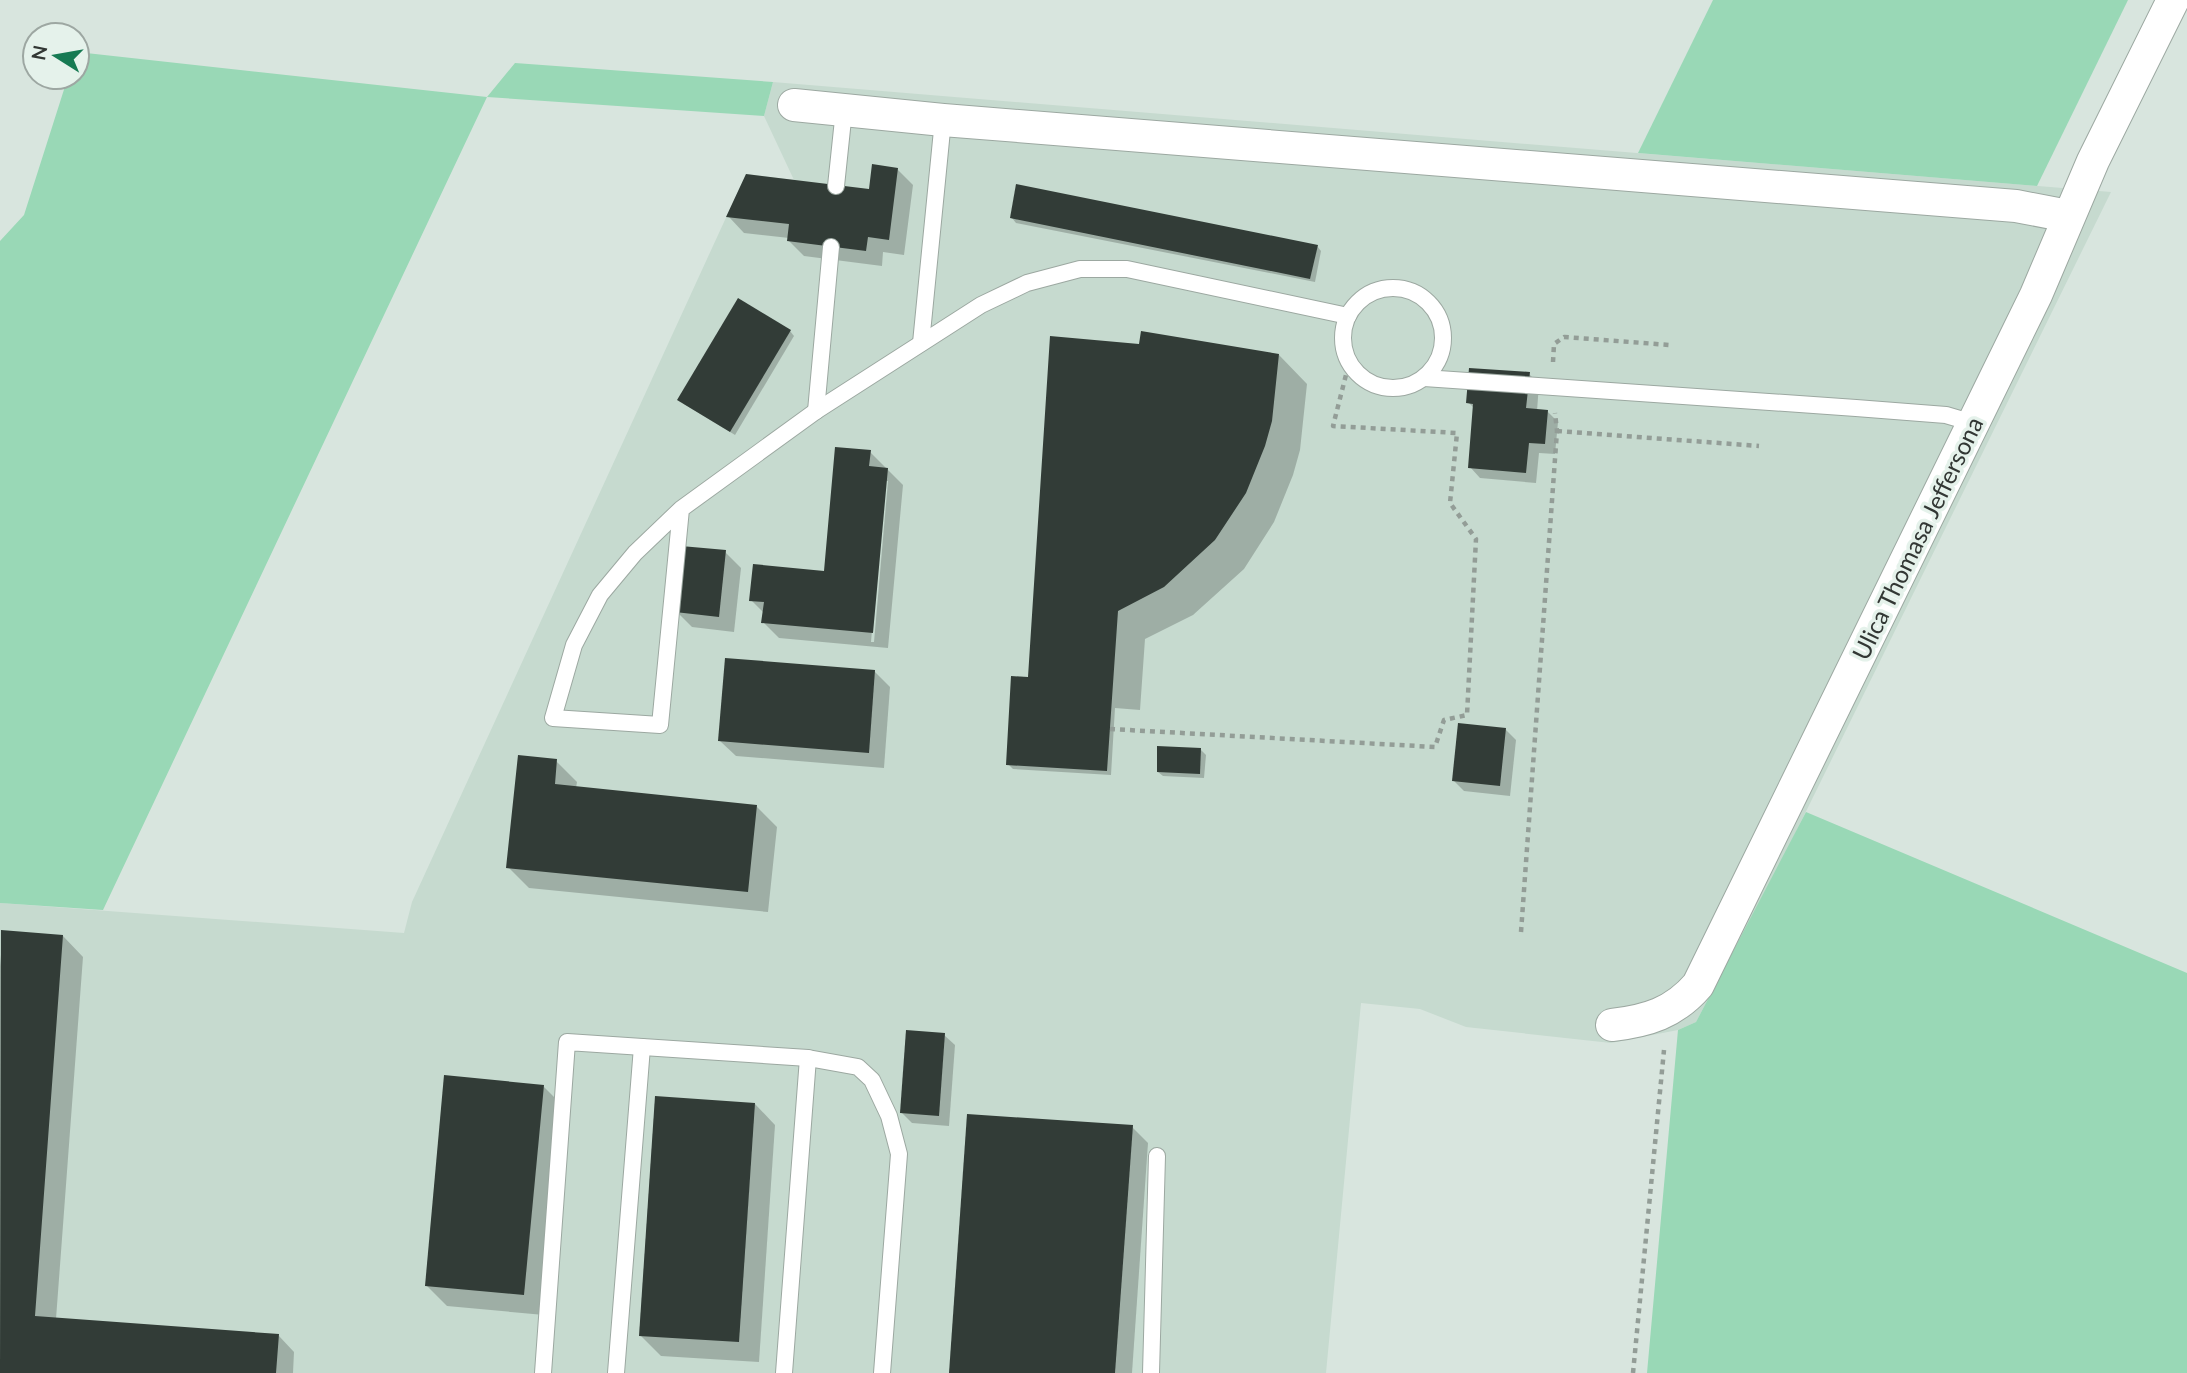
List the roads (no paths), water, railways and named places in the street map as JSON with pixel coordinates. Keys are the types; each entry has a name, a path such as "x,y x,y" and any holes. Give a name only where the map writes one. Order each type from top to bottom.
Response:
{"street":[{"name":"Ulica Thomasa Jeffersona","path":"1612,1025 1654,1018 1667,1012 1679,1005 1698,985 2036,295 2093,161 2173,0"},
{"path":"793,105 943,120 2016,206 2068,216"}],"lane":[{"path":"836,186 844,110"},
{"path":"921,343 943,120"},
{"path":"816,411 831,247"},
{"path":"681,509 660,725 553,718 574,645 600,595 635,553 681,509 816,411 981,305 1027,283 1080,269 1127,269 1348,316"},
{"path":"1388,288 1414,293 1429,303 1442,328 1443,343 1438,360 1423,379 1408,387 1391,389 1374,385 1360,376 1349,363 1344,346 1348,316 1372,293 1388,288"},
{"path":"1423,379 1945,415 1973,423"},
{"path":"543,1373 568,1042 808,1058 858,1067 872,1080 881,1094 899,1154 882,1373"},
{"path":"616,1373 642,1047"},
{"path":"784,1373 808,1058"},
{"path":"1151,1373 1157,1156"}]}
